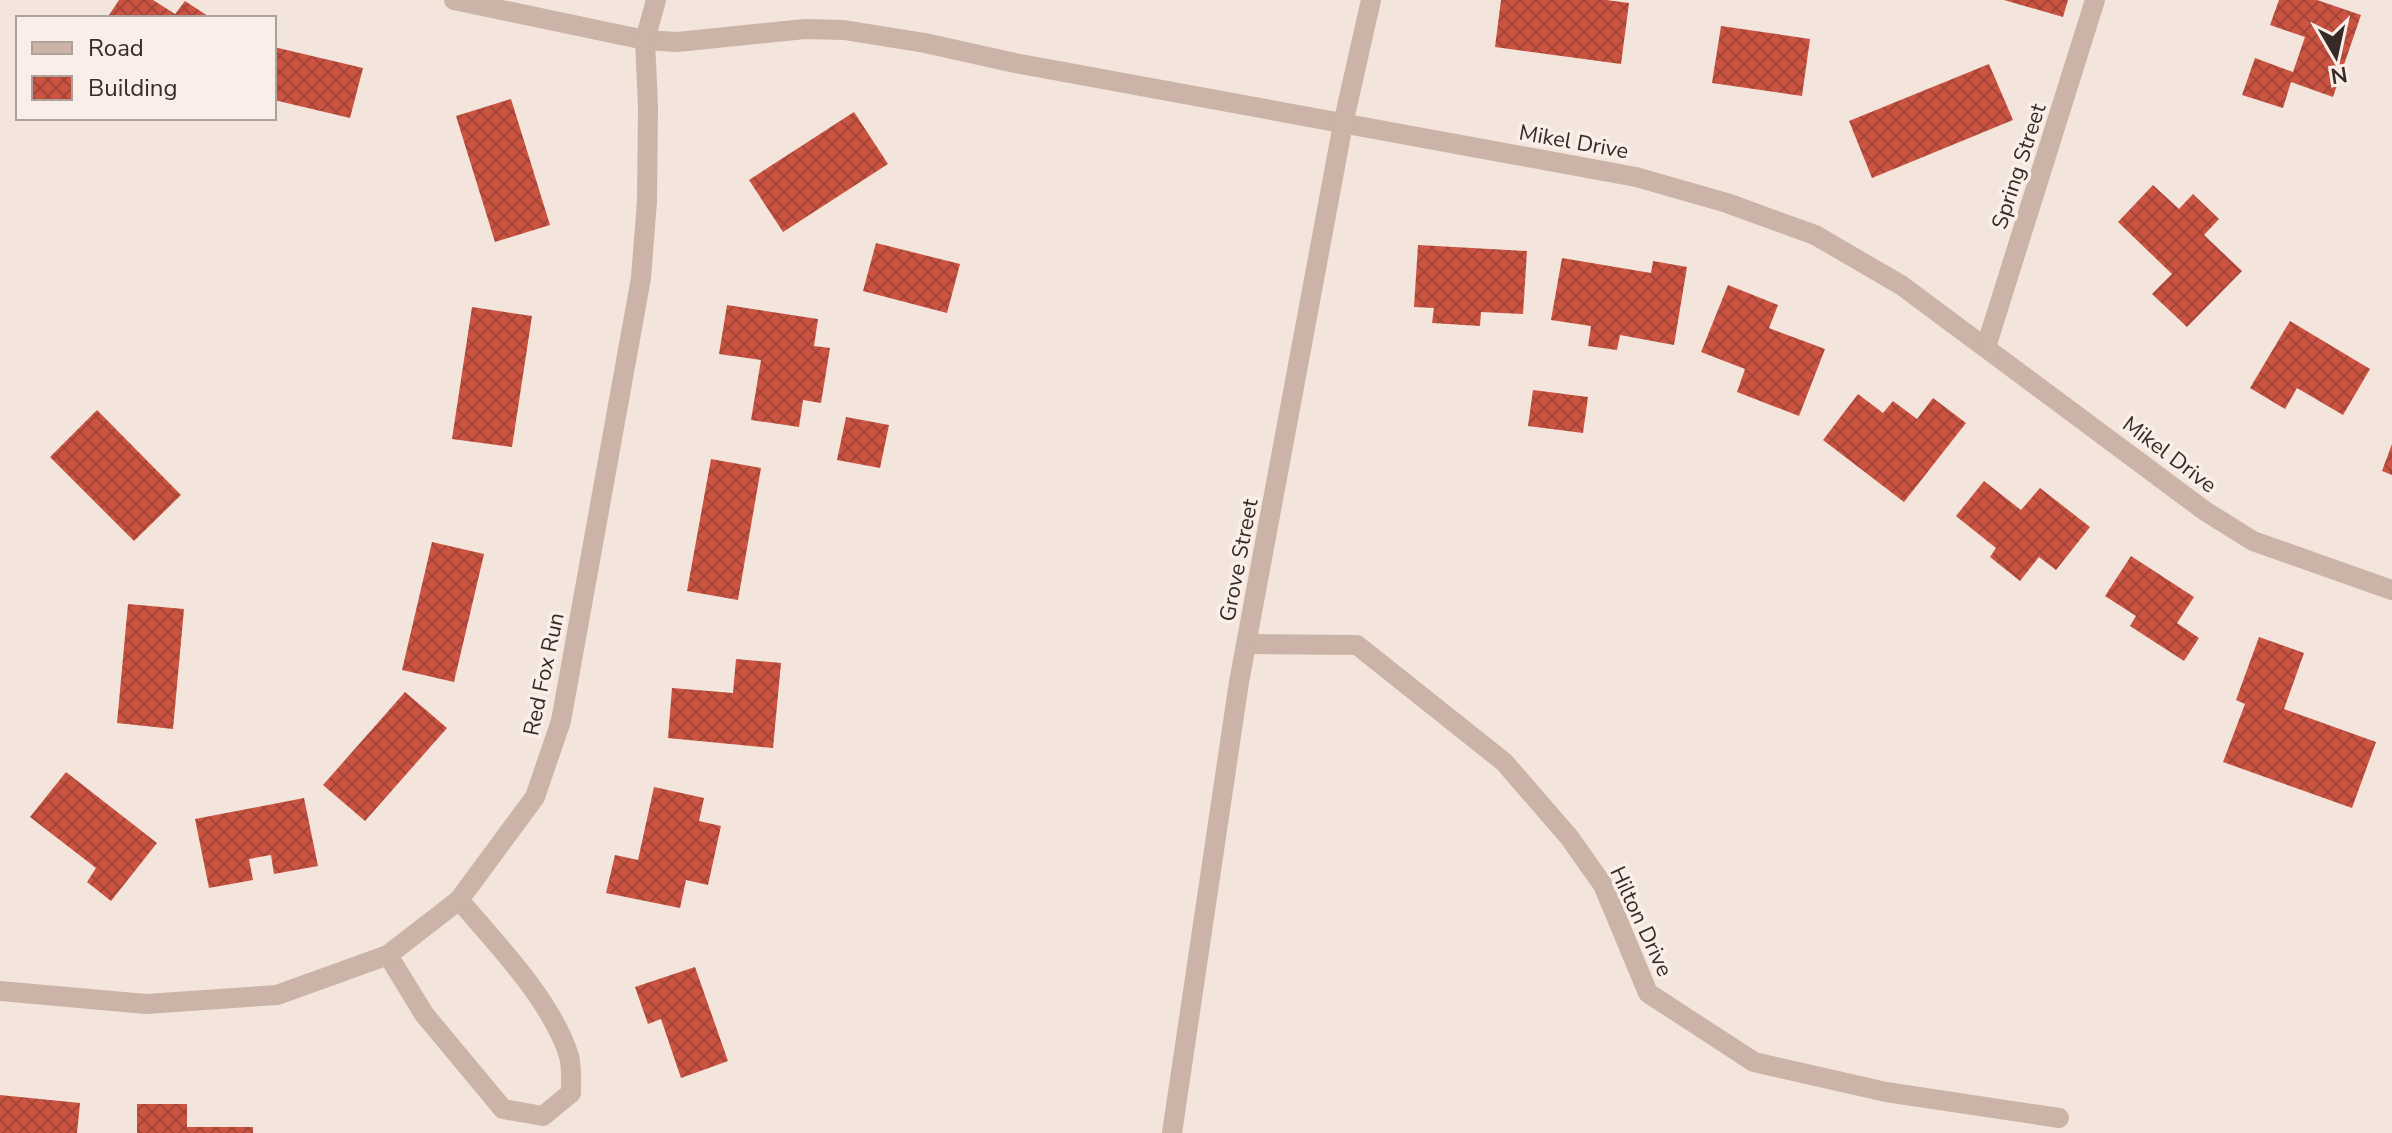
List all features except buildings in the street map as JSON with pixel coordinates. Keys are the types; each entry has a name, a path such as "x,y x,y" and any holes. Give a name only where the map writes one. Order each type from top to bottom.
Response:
{"street":[{"name":"Mikel Drive","path":"454,0 645,40 677,42 805,29 844,30 1636,177 1727,203 1815,235 1901,285 2205,511 2253,541 2392,590"},
{"name":"Red Fox Run","path":"0,991 146,1004 277,995 388,955 459,900 535,797 561,721 641,278 647,186 645,40 656,0"},
{"name":"Grove Street","path":"1172,1133 1247,644 1343,124 1371,0"},
{"name":"Spring Street","path":"1986,347 2095,0"},
{"name":"Hilton Drive","path":"1247,644 1357,645 1504,762 1569,837 1603,885 1648,993 1754,1062 1886,1092 2059,1118"},
{"path":"388,955 424,1014 503,1109 543,1116 571,1093 570,1059 554,1020 506,954 459,900"}]}
